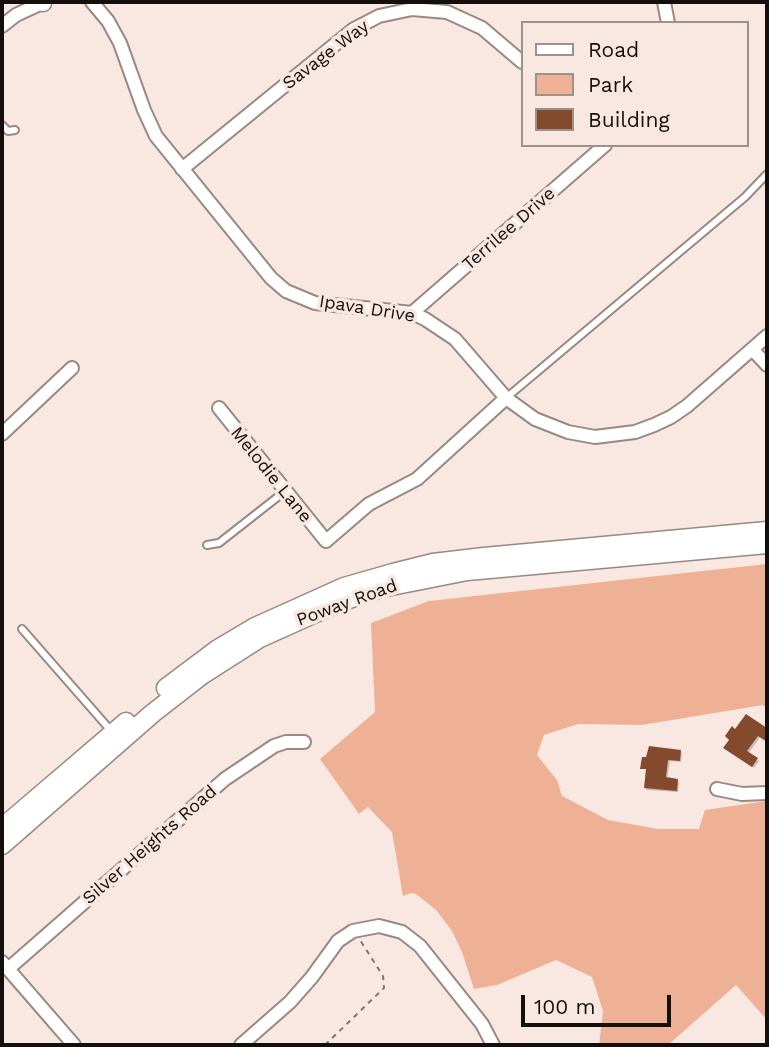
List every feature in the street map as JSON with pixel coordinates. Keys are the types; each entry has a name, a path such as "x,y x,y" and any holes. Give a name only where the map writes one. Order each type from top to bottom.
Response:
{"main road":[{"name":"Poway Road","path":"2,845 187,671 255,627 344,587 446,562 767,531"},
{"name":"Poway Road","path":"2,828 117,738 250,643 310,615 381,588 467,571 767,544"}],"street":[{"path":"2,26 16,15 43,2"},
{"name":"Ipava Drive","path":"92,2 108,21 120,43 156,136 271,278 286,291 315,303 412,313 425,319 455,339 506,398 535,419 568,432 595,437 635,432 671,417 767,336"},
{"path":"664,2 668,21"},
{"name":"Savage Way","path":"182,170 354,29 379,16 412,9 447,12 482,28 520,60"},
{"name":"Terrilee Drive","path":"412,313 604,147"},
{"path":"752,349 767,365"},
{"path":"2,434 72,368"},
{"name":"Melodie Lane","path":"219,408 326,541 369,504 417,479 506,398"},
{"name":"Silver Heights Road","path":"5,966 225,779 274,746 286,741 304,742"},
{"path":"717,789 742,794 767,793"},
{"path":"240,1045 290,1002 312,977 332,947 353,931 372,926 387,927 408,935 421,946 482,1024 493,1045"},
{"path":"5,966 75,1045"}],"lane":[{"path":"2,125 8,131 15,130"},
{"path":"506,398 745,197 767,174"},
{"path":"207,545 219,543 285,492"},
{"path":"22,629 117,738"}],"path":[{"path":"325,1045 384,988 381,971 353,931"}],"green space":[{"path":"767,564 767,709 763,705 642,725 578,724 544,735 537,755 557,780 562,796 608,820 658,829 699,829 705,810 767,801 767,1020 736,985 668,1045 599,1045 603,1011 592,977 556,960 497,985 474,989 452,931 436,910 416,894 403,896 392,832 368,807 359,814 320,759 375,712 371,623 429,601"}],"building":[{"path":"746,714 767,728 767,742 758,736 747,751 758,758 752,767 723,748 729,740 725,736 732,726 735,729"},
{"path":"649,746 681,750 680,761 668,760 666,777 678,779 677,791 644,788 646,769 640,769 642,757 646,757"}]}
